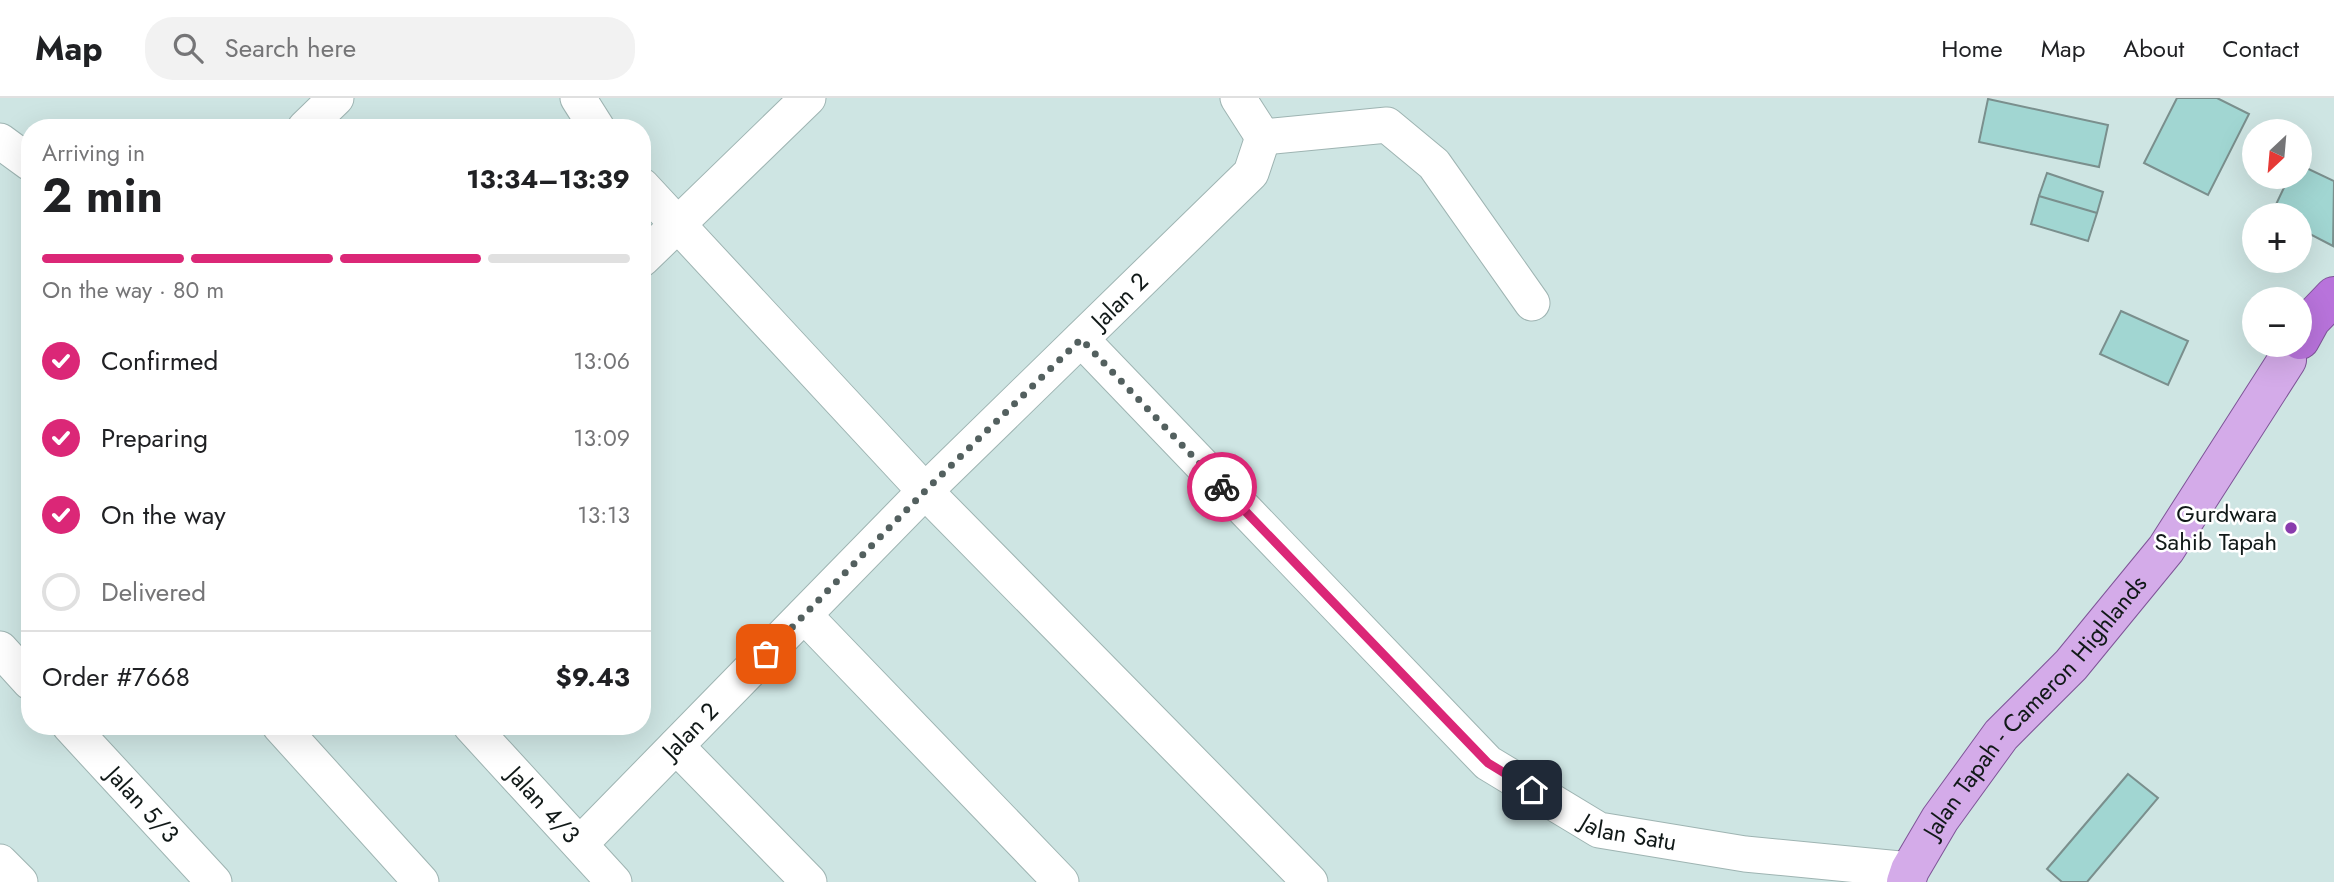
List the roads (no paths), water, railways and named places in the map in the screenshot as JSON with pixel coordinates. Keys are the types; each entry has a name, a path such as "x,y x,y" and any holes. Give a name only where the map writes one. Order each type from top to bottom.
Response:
{"highway":[{"path":"2312,319 2334,296"},
{"path":"2312,344 2334,339"}],"main road":[{"name":"Jalan Tapah - Cameron Highlands","path":"1908,876 1940,819 2001,735 2071,665 2166,549 2288,357"}],"street":[{"path":"315,119 336,98"},
{"path":"578,98 591,119"},
{"path":"651,250 808,98"},
{"path":"1238,98 1263,137 1334,128 1387,125 1434,164 1532,303"},
{"name":"Jalan 2","path":"580,844 925,491 1251,173 1263,137"},
{"path":"0,141 21,156"},
{"path":"651,196 925,491 1310,882"},
{"name":"Jalan Satu","path":"1081,339 1488,763 1599,830 1745,854 1908,876"},
{"path":"804,615 1061,882"},
{"name":"Jalan 5/3","path":"78,735 214,882"},
{"path":"288,735 421,882"},
{"name":"Jalan 4/3","path":"479,735 614,882"},
{"path":"676,746 809,882"},
{"path":"0,862 20,882"}],"place":[{"name":"Gurdwara Sahib Tapah","path":"2291,528"}]}
